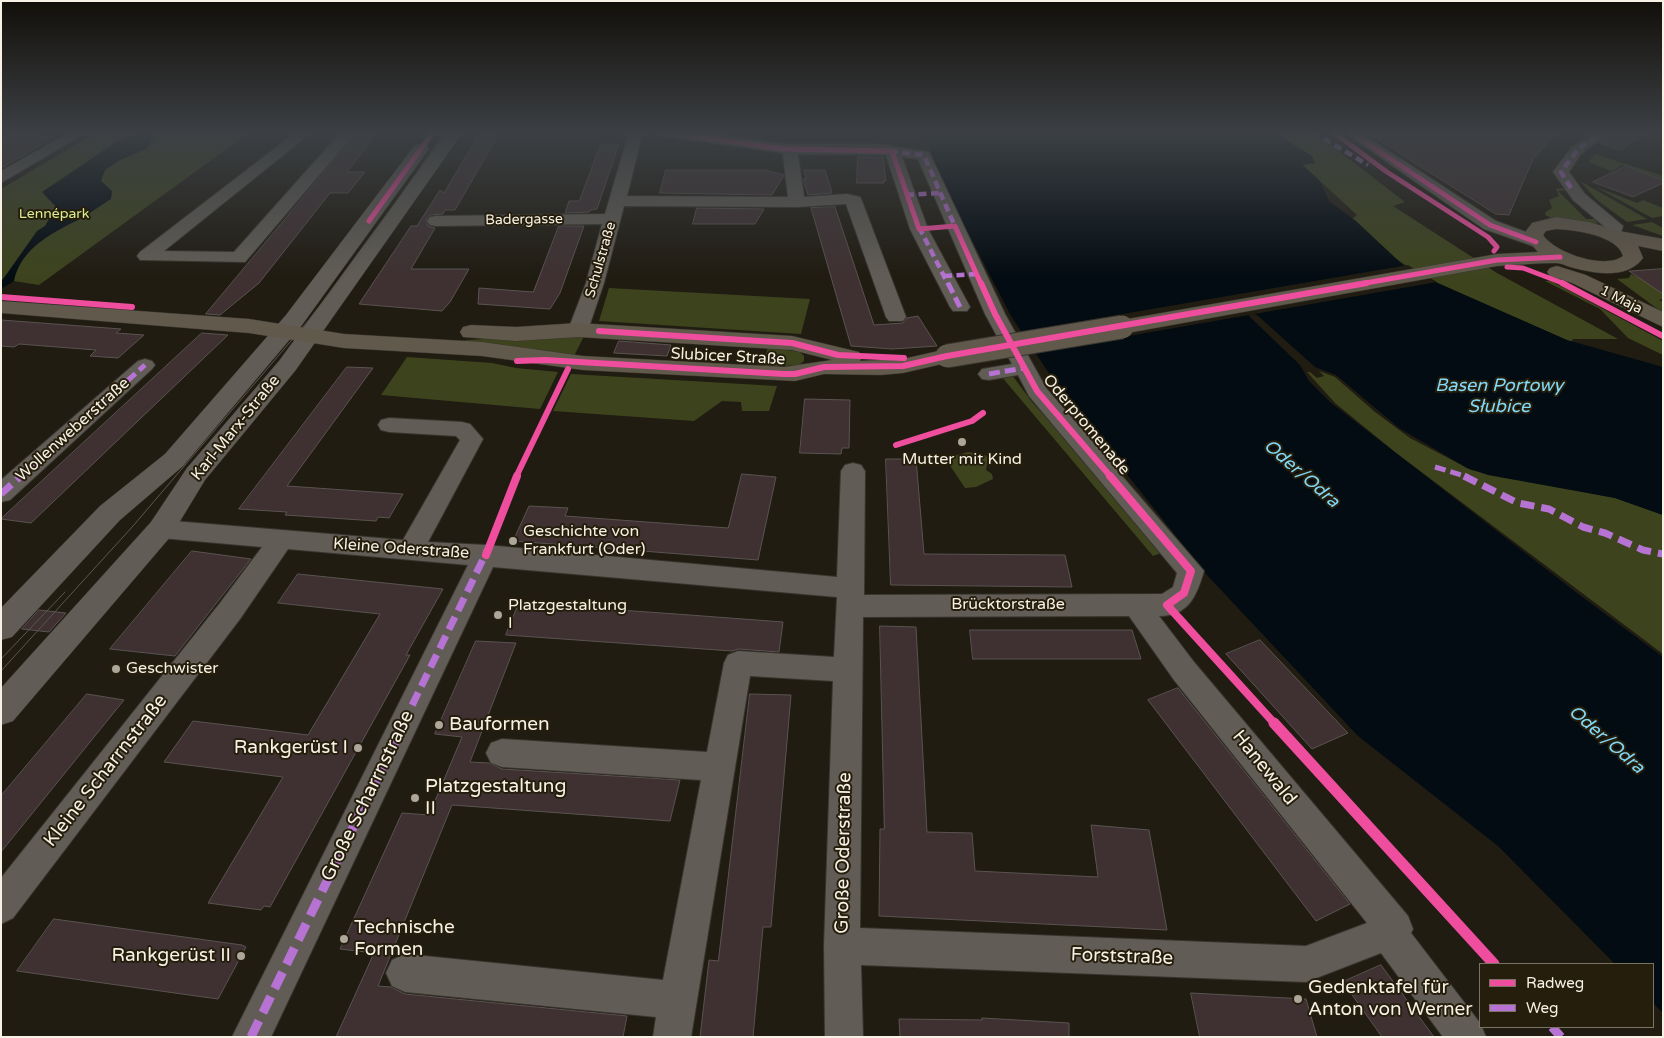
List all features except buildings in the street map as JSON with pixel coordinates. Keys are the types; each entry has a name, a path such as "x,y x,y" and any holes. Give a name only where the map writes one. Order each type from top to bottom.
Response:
{"main road":[{"path":"1502,260 1532,249 1538,237 1552,224 1570,224 1611,235 1663,245"},
{"path":"1611,235 1627,245 1633,256"},
{"path":"1538,237 1561,257"},
{"path":"1502,260 1561,257 1586,265 1606,267 1626,264 1630,262 1633,256 1644,252 1663,252"},
{"name":"1 Maja","path":"1561,257 1567,269 1579,279"},
{"name":"Slubicer Straße","path":"302,327 516,334 578,330 792,343 815,360 833,366 888,368 921,363 947,356 1502,260"},
{"name":"1 Maja","path":"1502,260 1579,279 1663,321"},
{"path":"3,300 302,327"},
{"name":"Slubicer Straße","path":"302,327 344,341 482,349 583,363 795,374 815,360"}],"street":[{"path":"243,180 146,256 239,258 307,180"},
{"name":"Karl-Marx-Straße","path":"1,711 161,529 196,474 287,366 302,327 400,180"},
{"name":"Karl-Marx-Straße","path":"1,628 110,513 174,460 302,327 417,180"},
{"name":"Schulstraße","path":"578,330 595,284 623,180"},
{"path":"794,180 797,202"},
{"path":"899,180 906,195 917,232 944,276 960,307"},
{"name":"Oderpromenade","path":"935,180 995,314 1037,391 1191,571 1184,593 1167,605"},
{"path":"1422,180 1495,227 1538,237"},
{"path":"1566,180 1571,188 1614,227 1611,235"},
{"path":"906,195 940,193"},
{"path":"615,210 847,199 854,201 896,317"},
{"name":"Badergasse","path":"436,221 615,210"},
{"path":"917,232 955,226"},
{"path":"944,276 977,274"},
{"name":"Wollenweberstraße","path":"1,494 145,365"},
{"path":"989,374 1024,368"},
{"path":"389,425 462,430 472,439 411,549"},
{"name":"Große Oderstraße","path":"844,1037 842,946 853,471"},
{"name":"Kleine Oderstraße","path":"161,529 486,555 850,597"},
{"name":"Kleine Scharrnstraße","path":"1,906 230,611 282,540"},
{"name":"Große Scharrnstraße","path":"251,1037 486,555"},
{"name":"Brücktorstraße","path":"850,597 1167,605"},
{"name":"Hanewald","path":"1136,605 1184,670 1391,930 1467,1037"},
{"path":"672,1037 738,663 848,670"},
{"path":"502,753 720,767"},
{"name":"Forststraße","path":"842,946 1306,964 1326,958 1391,930"},
{"path":"405,973 679,1000"}],"green space":[{"name":"Lennépark","path":"15,180 183,180 39,285 1,279 1,189"},
{"path":"1320,180 1377,180 1405,202 1393,206 1497,273 1618,339 1573,339 1571,342 1424,277 1390,255 1352,219 1357,215"},
{"path":"1580,181 1647,219 1627,222 1597,200"},
{"path":"1596,187 1637,203 1643,200 1663,208 1663,216 1652,218"},
{"path":"1564,188 1566,190 1558,191 1586,219 1595,219 1598,224 1554,219 1545,215 1552,208 1549,200 1559,196 1556,189"},
{"path":"1652,222 1663,228 1663,236 1632,225"},
{"path":"1631,274 1663,289 1663,299 1659,300 1663,302 1663,313 1617,279 1629,278"},
{"path":"1545,281 1551,281 1663,341 1663,355 1628,338 1600,309"},
{"path":"609,288 810,299 801,334 599,321"},
{"path":"585,334 573,358 464,342 466,340"},
{"path":"768,347 800,352 804,356 804,361 799,365 762,367"},
{"path":"407,357 492,363 516,368 558,372 540,409 381,395"},
{"path":"1319,371 1335,377 1375,412 1410,438 1471,470 1615,498 1663,515 1663,654 1395,452 1335,403 1307,372 1310,372 1317,378 1324,376"},
{"path":"571,374 777,386 769,411 742,411 741,402 722,401 694,421 553,411"},
{"path":"1012,375 1032,402 1166,551 1153,556 1001,376"},
{"path":"968,452 985,455 988,458 986,470 992,474 993,479 976,487 965,488 945,458"}],"water":[{"path":"59,180 101,180 112,191 111,199 40,242 24,259 14,281 1,289 1,282 37,231 45,226 56,207 42,192"},
{"path":"943,180 1319,180 1329,201 1356,221 1403,265 1424,277 1567,340 1663,367 1663,515 1615,498 1488,475 1467,468 1399,428 1336,375 1315,367 1257,315 1251,313 1249,316 1300,365 1309,381 1330,402 1663,657 1663,1013 1654,1004 1654,963 1614,963 1498,846 1358,736 1206,574 1060,390 1011,316"}],"pier":[{"path":"1408,265 1437,282 1032,353 1018,332"}],"tram line":[{"path":"1,671 133,526 308,321 354,263 411,180"},
{"path":"1,659 65,592"}],"marked path":[{"path":"935,180 956,229"},
{"path":"1566,180 1571,188"},
{"path":"906,195 940,193"},
{"path":"919,227 960,307"},
{"path":"944,276 977,274"},
{"path":"1,494 145,365"},
{"path":"989,374 1024,368"},
{"path":"1435,467 1468,477 1518,503 1549,509 1583,527 1605,533 1643,550 1663,554"},
{"path":"251,1037 487,551"},
{"path":"1553,1028 1561,1037"}],"cycle path":[{"path":"369,221 398,180"},
{"path":"902,180 919,229 955,226 995,314 1037,391 1191,571 1184,593 1167,605 1493,963"},
{"path":"1400,180 1488,237 1497,247 1494,251"},
{"path":"1423,180 1490,225 1536,242"},
{"path":"517,361 545,360 784,374 795,374 824,367 881,368 903,366 947,356 1497,260 1560,257"},
{"path":"1507,267 1523,268 1563,283 1663,336"},
{"path":"1,297 132,307"},
{"path":"599,331 792,343 838,355 904,358"},
{"path":"486,555 507,497 568,369"},
{"path":"896,445 972,421 983,413"}],"place":[{"name":"Mutter mit Kind","path":"962,442"},
{"name":"Geschichte von Frankfurt (Oder)","path":"513,541"},
{"name":"Platzgestaltung I","path":"498,615"},
{"name":"Geschwister","path":"116,669"},
{"name":"Bauformen","path":"439,725"},
{"name":"Rankgerüst I","path":"358,748"},
{"name":"Platzgestaltung II","path":"415,798"},
{"name":"Technische Formen","path":"344,939"},
{"name":"Rankgerüst II","path":"241,956"},
{"name":"Gedenktafel für Anton von Werner","path":"1298,999"}],"water label":[{"name":"Basen Portowy Słubice","path":"1499,396"},
{"name":"Oder/Odra","path":"1301,474"},
{"name":"Oder/Odra","path":"1606,740"}]}
